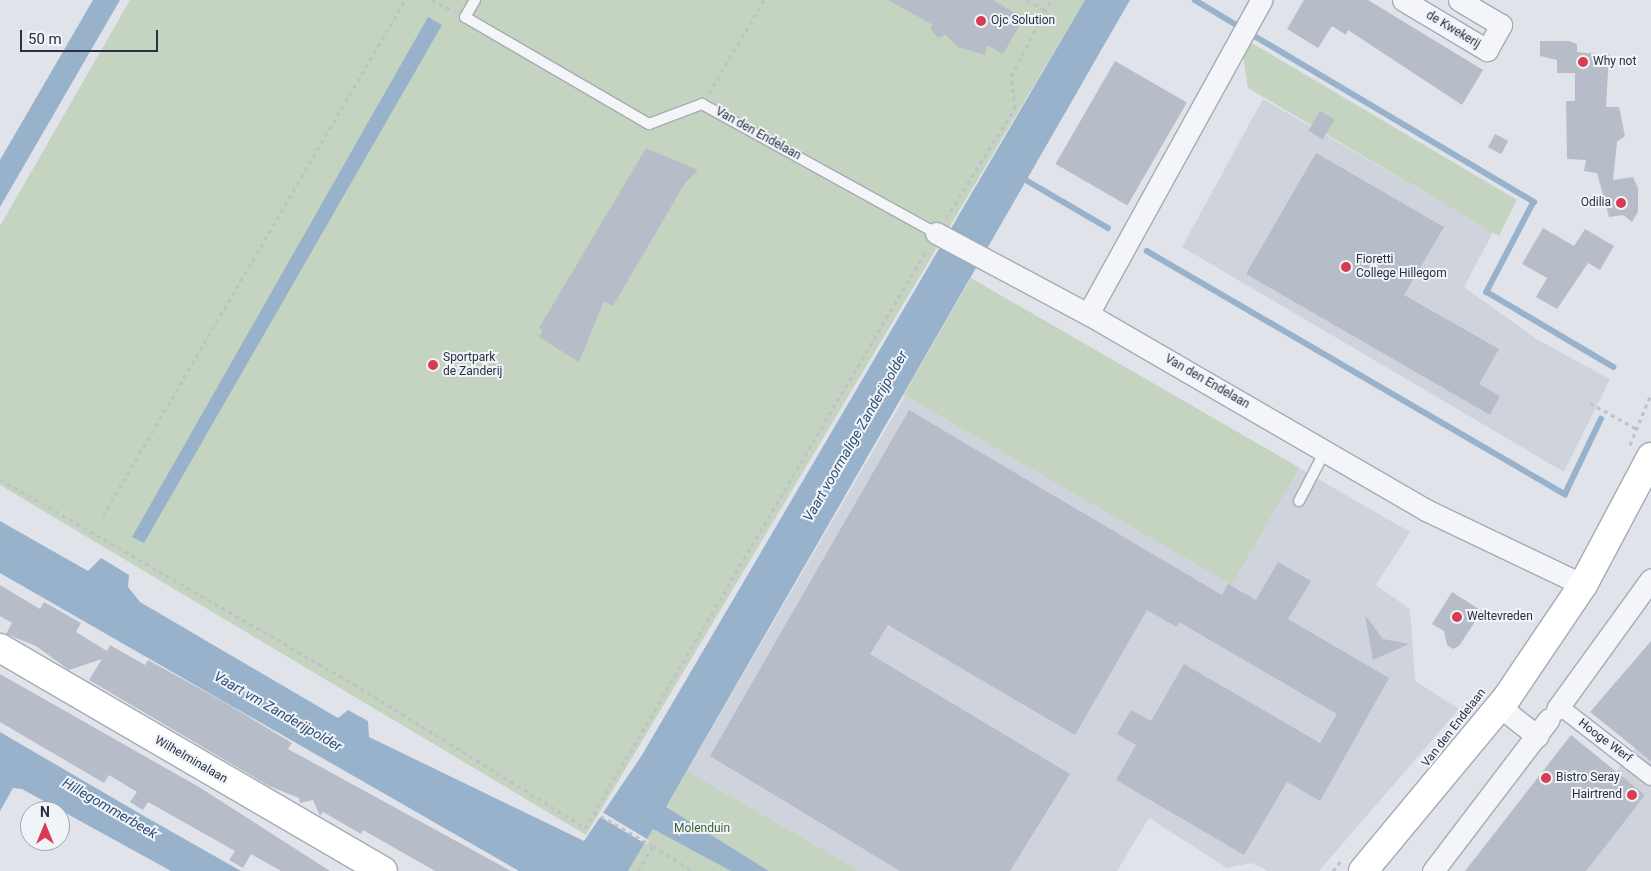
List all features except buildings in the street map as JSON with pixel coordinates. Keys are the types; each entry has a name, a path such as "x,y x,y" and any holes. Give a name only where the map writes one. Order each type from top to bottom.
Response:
{"main road":[{"name":"Van den Endelaan","path":"1357,860 1506,699 1583,584 1639,454"},
{"path":"1377,871 1509,714 1571,625 1651,482"},
{"name":"Wilhelminalaan","path":"0,648 383,871"}],"street":[{"name":"de Kwekerij","path":"1403,0 1487,50 1501,25 1459,0"},
{"path":"1088,314 1257,6"},
{"name":"Van den Endelaan","path":"936,233 1088,314 1426,510 1583,584"},
{"path":"1433,871 1537,736 1651,579"},
{"name":"Hooge Werf","path":"1555,711 1651,776"},
{"path":"1509,714 1537,736"}],"lane":[{"path":"465,17 475,0"},
{"name":"Van den Endelaan","path":"465,17 649,124 702,104 936,233"},
{"path":"1299,501 1325,451"}],"path":[{"path":"103,516 405,0"},
{"path":"432,0 465,17"},
{"path":"702,104 764,0"},
{"path":"1027,0 1045,10"},
{"path":"0,479 354,684 585,828 936,233 1015,108 1011,76 1051,0"},
{"path":"1639,454 1637,429 1651,394"},
{"path":"1590,403 1637,429"},
{"path":"594,812 693,871"},
{"path":"638,871 652,846"},
{"path":"1333,871 1357,860"}],"shaded area":[{"name":"Fioretti College Hillegom","path":"1263,99 1493,232 1464,287 1538,340 1610,379 1564,472 1182,247"},
{"path":"905,396 1214,573 1299,468 1410,532 1376,585 1410,609 1415,681 1459,709 1319,871 1268,871 1251,863 1227,868 1149,818 1117,871 860,871 687,771"},
{"path":"1651,729 1651,871 1534,871"}],"green space":[{"name":"Sportpark de Zanderij","path":"130,0 1085,0 586,835 0,485 0,226"},
{"path":"1250,42 1517,200 1499,236 1248,88 1243,56"},
{"path":"971,278 1299,468 1232,584 904,395"},
{"name":"Molenduin","path":"687,771 860,871 628,871"}],"water":[{"path":"93,0 120,0 0,207 0,160"},
{"path":"1085,0 1130,0 666,807 769,871 731,871 653,829 628,871 519,871 0,573 0,521 88,571 101,558 129,575 128,587 140,602 338,718 348,710 368,721 369,737 584,841 642,755"},
{"path":"428,17 442,25 144,543 132,537"},
{"name":"Hillegommerbeek","path":"0,732 241,871 171,871 70,815 70,801 44,801 22,789 13,788 0,811"}],"pier":[{"path":"602,812 649,840 647,845 599,816"}],"waterway":[{"path":"1195,0 1240,27"},
{"path":"1248,32 1534,202 1487,292 1614,367"},
{"path":"1026,180 1108,228"},
{"path":"1147,251 1565,494 1601,419"}],"place":[{"name":"Ojc Solution","path":"981,21"},
{"name":"Why not","path":"1583,62"},
{"name":"Odilia","path":"1621,203"},
{"name":"Fioretti College Hillegom","path":"1346,267"},
{"name":"Sportpark de Zanderij","path":"433,365"},
{"name":"Weltevreden","path":"1457,617"},
{"name":"Bistro Seray","path":"1546,778"},
{"name":"Hairtrend","path":"1632,795"}],"water label":[{"name":"Vaart voormalige Zanderijpolder","path":"855,436"},
{"name":"Vaart vm Zanderijpolder","path":"278,711"}]}
